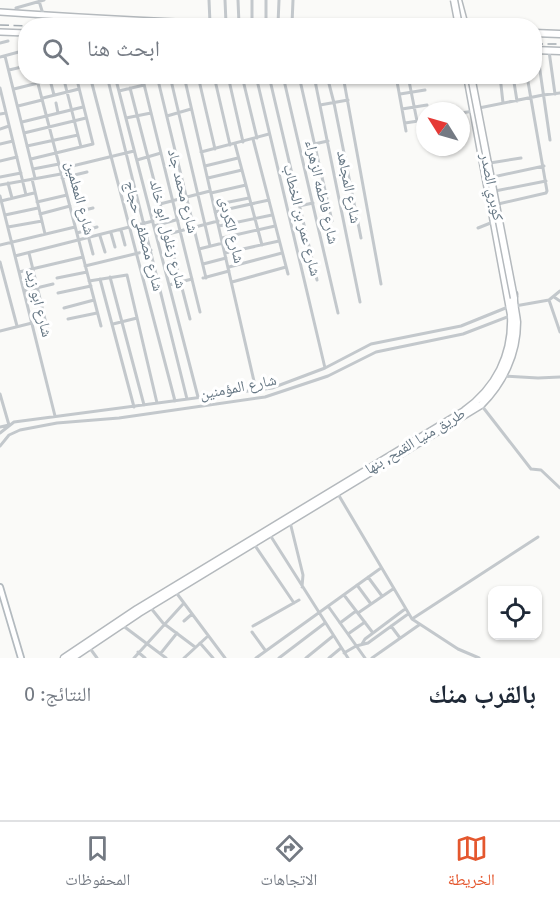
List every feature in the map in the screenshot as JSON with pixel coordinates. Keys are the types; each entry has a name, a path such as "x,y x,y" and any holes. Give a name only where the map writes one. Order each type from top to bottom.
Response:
{"highway":[{"path":"455,0 459,18"},
{"path":"542,34 560,35"},
{"path":"542,50 560,51"},
{"name":"طريق منيا القمح, بنها","path":"72,658 122,624 338,494 423,439 472,405 491,386 508,352 514,288 471,84"},
{"name":"كوبري الصدر","path":"471,84 503,266"},
{"name":"كوبري الصدر","path":"472,84 514,298"},
{"name":"طريق منيا القمح, بنها","path":"64,658 128,614 481,405 503,376 511,359 517,324 495,222 490,163 476,110"}],"main road":[{"path":"0,12 16,11 84,18"},
{"path":"0,32 18,33"}],"street":[{"path":"14,0 16,11 27,2 40,1 44,15"},
{"path":"209,0 210,18"},
{"path":"225,0 226,18"},
{"path":"238,0 239,18"},
{"path":"252,0 252,18"},
{"path":"266,0 266,18"},
{"path":"278,18 279,0"},
{"path":"292,18 293,0"},
{"path":"0,42 8,41"},
{"path":"470,111 543,95 558,94 549,51"},
{"path":"0,57 18,52"},
{"path":"5,56 31,159 35,193 45,234"},
{"path":"9,70 18,68"},
{"path":"14,89 38,84"},
{"name":"شارع المعلمين","path":"38,84 101,326"},
{"path":"51,84 54,95"},
{"path":"65,84 81,147"},
{"path":"31,159 93,144 78,84"},
{"name":"شارع مصطفى حجاج","path":"92,84 175,401"},
{"path":"109,84 188,399"},
{"name":"شارع زغلول ابو خالد","path":"117,84 198,397"},
{"path":"159,84 205,278 282,254"},
{"path":"172,84 210,246"},
{"name":"شارع الكردى","path":"186,84 256,390"},
{"path":"200,84 215,148"},
{"path":"216,84 230,145"},
{"path":"230,84 243,142"},
{"path":"244,84 272,214 288,274"},
{"name":"شارع عمر بن الخطاب","path":"257,84 325,368"},
{"path":"271,84 317,280"},
{"name":"شارع فاطمه الزهراء","path":"285,84 338,313"},
{"path":"301,84 332,221"},
{"name":"شارع المجاهد","path":"315,84 360,302"},
{"path":"328,84 362,238"},
{"path":"345,84 381,284"},
{"path":"397,84 406,131"},
{"path":"409,84 416,116"},
{"path":"501,84 503,103"},
{"path":"514,84 517,101"},
{"path":"498,204 546,193 547,190 528,84"},
{"path":"541,84 550,140"},
{"path":"119,91 144,86"},
{"name":"شارع محمد جاد","path":"144,86 200,312"},
{"path":"0,88 26,195"},
{"path":"130,88 165,223"},
{"path":"18,106 79,89"},
{"path":"399,94 425,90"},
{"path":"320,105 348,100"},
{"path":"56,103 58,113"},
{"path":"22,122 84,107"},
{"path":"402,109 414,107"},
{"path":"166,116 191,109"},
{"path":"0,114 6,113"},
{"path":"126,118 151,113"},
{"path":"24,133 86,118"},
{"path":"405,123 416,121"},
{"path":"0,129 9,126"},
{"path":"201,152 269,134"},
{"path":"27,146 78,135"},
{"path":"0,144 13,141"},
{"path":"314,144 328,141"},
{"path":"235,144 262,245"},
{"path":"0,185 61,173 73,166 134,151"},
{"path":"137,160 161,153"},
{"path":"0,161 17,157"},
{"path":"205,166 239,158"},
{"path":"490,163 522,158"},
{"path":"33,169 59,164"},
{"path":"73,166 76,175"},
{"path":"492,177 544,166"},
{"path":"207,178 242,170"},
{"path":"61,173 76,175 87,172"},
{"path":"0,177 21,173"},
{"path":"492,191 546,181"},
{"path":"8,183 12,198"},
{"path":"160,204 246,185"},
{"path":"1,198 35,193"},
{"path":"37,202 67,195"},
{"name":"شارع ابو زيد","path":"1,198 55,416"},
{"path":"214,205 249,198"},
{"path":"215,212 269,200"},
{"path":"299,206 313,203"},
{"path":"40,214 70,206"},
{"path":"5,215 38,208"},
{"path":"72,213 93,208"},
{"path":"157,237 205,225 272,214"},
{"path":"15,256 144,224 165,223 183,218"},
{"path":"8,227 42,221"},
{"path":"478,228 495,222"},
{"path":"222,238 275,226"},
{"path":"77,233 97,227"},
{"path":"0,245 75,228"},
{"path":"121,230 125,245"},
{"path":"111,233 115,247"},
{"path":"168,234 190,319"},
{"path":"100,236 105,252"},
{"path":"89,239 93,254"},
{"path":"203,264 279,241"},
{"path":"199,249 223,243"},
{"path":"85,266 151,250"},
{"path":"29,253 48,332"},
{"path":"19,272 83,257"},
{"path":"0,262 17,326"},
{"path":"232,282 286,267"},
{"path":"57,278 87,272"},
{"path":"89,281 126,274 158,404"},
{"path":"110,277 144,405"},
{"path":"100,279 134,407"},
{"path":"169,285 192,279"},
{"path":"24,291 53,284"},
{"path":"58,293 90,286"},
{"path":"560,291 549,300 560,332"},
{"path":"554,297 560,301"},
{"path":"64,308 94,300"},
{"name":"شارع المؤمنين","path":"0,427 55,416 272,388 325,368 371,344 461,326 513,306 549,300"},
{"path":"68,319 97,313"},
{"name":"شارع المؤمنين","path":"0,446 9,435 20,430 57,423 130,417 266,398 328,376 376,352 463,334 511,315"},
{"path":"113,324 137,318"},
{"path":"0,331 32,322"},
{"path":"503,376 560,377"},
{"path":"0,396 9,425 0,433"},
{"path":"481,405 531,469 541,470 560,488"},
{"path":"338,494 408,614 419,625 458,649 479,658"},
{"path":"290,522 303,575 302,586"},
{"path":"269,535 348,658"},
{"path":"412,618 538,537"},
{"path":"254,544 294,603"},
{"path":"257,658 381,568"},
{"path":"368,578 382,596"},
{"path":"357,585 371,604"},
{"path":"0,587 21,658"},
{"path":"340,623 393,589"},
{"path":"176,591 225,658"},
{"path":"344,595 373,633"},
{"path":"253,626 299,600"},
{"path":"134,658 184,603"},
{"path":"328,606 365,658"},
{"path":"150,607 164,624 195,647"},
{"path":"362,644 365,639 405,609"},
{"path":"184,621 192,614"},
{"path":"344,653 356,646 368,643 408,614"},
{"path":"348,634 365,622"},
{"path":"279,658 325,623"},
{"path":"122,624 166,658"},
{"path":"372,658 419,625"},
{"path":"391,626 400,638"},
{"path":"252,632 265,651"},
{"path":"160,653 177,633"},
{"path":"184,658 208,636"},
{"path":"306,658 333,636"},
{"path":"200,643 211,657"},
{"path":"88,647 96,658"},
{"path":"329,658 341,648"},
{"path":"138,652 145,658"}],"railway":[{"path":"0,25 18,26"},
{"path":"542,44 560,44"}]}
